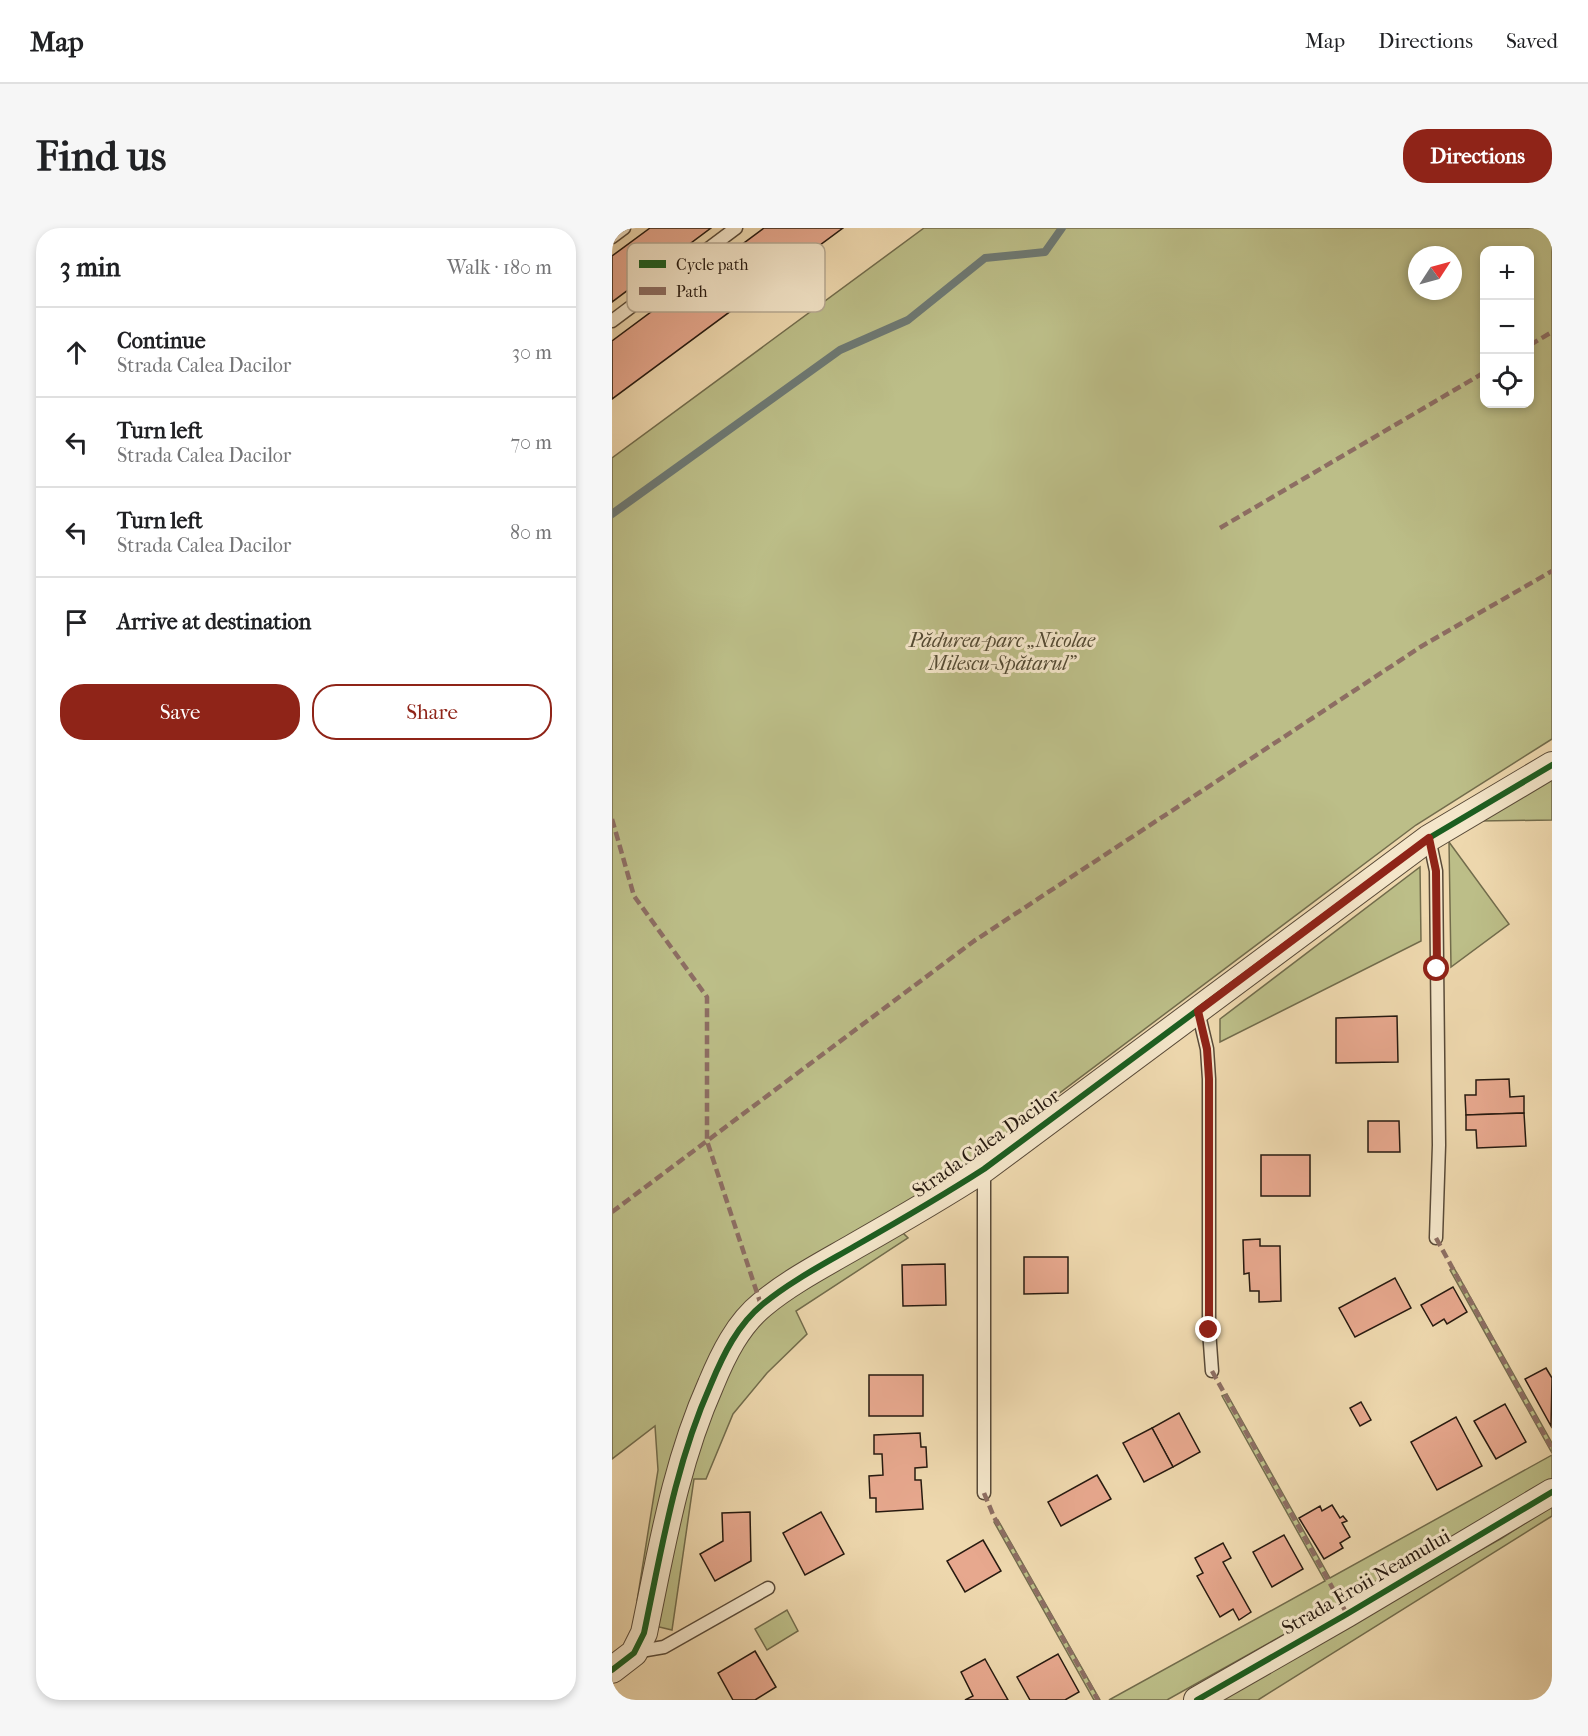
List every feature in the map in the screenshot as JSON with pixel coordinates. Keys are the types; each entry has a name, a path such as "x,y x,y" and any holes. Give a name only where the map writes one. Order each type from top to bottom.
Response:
{"street":[{"name":"Strada Calea Dacilor","path":"612,1671 634,1653 644,1633 673,1493 682,1457 696,1418 727,1349 740,1329 761,1305 795,1281 933,1202 984,1169 1429,838 1552,765"},
{"name":"Strada Eroii Neamului","path":"1197,1700 1552,1492"}],"lane":[{"path":"612,237 624,228"},
{"path":"716,243 736,228"},
{"path":"612,321 627,310"},
{"path":"1429,838 1436,871 1439,1145 1436,1238"},
{"path":"1198,1011 1207,1049 1209,1079 1209,1330 1212,1371"},
{"name":"Strada Calea Dacilor","path":"984,1169 984,1493"},
{"name":"Strada Calea Dacilor","path":"634,1653 664,1647 768,1588"}],"green space":[{"name":"Pădurea-parc „Nicolae Milescu-Spătarul”","path":"924,228 1552,228 1552,739 1416,825 908,1207 782,1279 671,1463 637,1601 658,1470 655,1426 612,1459 612,458 810,312 825,312 825,301"},
{"path":"1552,778 1552,820 1481,821"},
{"path":"1449,842 1509,924 1451,967"},
{"path":"1420,867 1421,941 1220,1042 1220,1019"},
{"path":"901,1231 908,1238 796,1311 807,1334 767,1373 733,1414 706,1479 694,1479 672,1630 655,1626 700,1433 743,1342 769,1312"},
{"path":"1454,1268 1552,1443 1552,1453 1450,1270"},
{"path":"1227,1394 1330,1578 1552,1455 1552,1482 1494,1517 1167,1700 1109,1700 1325,1581 1222,1396"},
{"path":"1552,1506 1552,1516 1258,1700 1214,1700 1502,1538"},
{"path":"998,1520 1100,1700 1094,1700 994,1522"},
{"path":"787,1610 798,1631 767,1650 755,1629"}],"building":[{"path":"650,228 711,228 691,243 630,243"},
{"path":"764,228 843,228 823,243 744,243"},
{"path":"627,245 627,291 612,302 612,256"},
{"path":"651,312 730,312 612,399 612,341"},
{"path":"1397,1016 1398,1062 1336,1063 1336,1018"},
{"path":"1509,1079 1510,1097 1524,1096 1524,1113 1466,1115 1465,1095 1476,1095 1476,1080"},
{"path":"1524,1113 1526,1146 1477,1148 1476,1130 1466,1130 1466,1115"},
{"path":"1368,1121 1399,1121 1400,1152 1368,1152"},
{"path":"1261,1155 1310,1155 1310,1196 1261,1196"},
{"path":"1260,1239 1260,1246 1280,1246 1281,1301 1259,1302 1259,1291 1250,1291 1249,1273 1244,1274 1243,1240"},
{"path":"1024,1257 1068,1257 1068,1293 1024,1294"},
{"path":"945,1264 946,1305 903,1306 902,1265"},
{"path":"1395,1278 1411,1308 1355,1337 1339,1308"},
{"path":"1453,1287 1467,1312 1447,1324 1444,1319 1433,1326 1421,1305"},
{"path":"1546,1368 1552,1378 1551,1426 1525,1379"},
{"path":"869,1375 923,1375 923,1416 869,1416"},
{"path":"1361,1402 1371,1420 1360,1426 1350,1408"},
{"path":"1505,1404 1526,1442 1496,1459 1474,1421"},
{"path":"1179,1413 1200,1452 1173,1467 1152,1428"},
{"path":"1456,1417 1482,1466 1437,1490 1411,1442"},
{"path":"1152,1428 1173,1467 1144,1482 1123,1443"},
{"path":"920,1433 921,1447 926,1447 927,1467 915,1468 915,1480 921,1480 923,1509 876,1512 876,1498 870,1498 869,1476 883,1475 882,1454 874,1454 874,1435"},
{"path":"1097,1475 1111,1499 1061,1526 1048,1502"},
{"path":"1332,1505 1340,1518 1343,1516 1347,1521 1342,1523 1350,1537 1340,1543 1343,1548 1324,1559 1299,1518 1320,1506 1322,1511"},
{"path":"750,1512 751,1561 715,1581 700,1554 723,1541 722,1513"},
{"path":"821,1512 844,1554 805,1575 783,1533"},
{"path":"1284,1535 1303,1569 1272,1587 1253,1552"},
{"path":"983,1540 1001,1571 965,1592 947,1561"},
{"path":"1223,1543 1231,1558 1223,1562 1251,1612 1239,1620 1233,1609 1220,1617 1197,1576 1203,1573 1195,1558"},
{"path":"755,1651 776,1687 755,1700 733,1700 718,1673"},
{"path":"1058,1654 1079,1692 1065,1700 1030,1700 1017,1677"},
{"path":"985,1659 1008,1700 965,1700 973,1696 961,1672"}],"waterway":[{"path":"612,514 840,350 908,320 985,258 1045,252 1062,228"}],"marked path":[{"path":"1534,343 1552,332"},
{"path":"1220,528 1480,375"},
{"path":"612,1212 974,941 1422,646 1552,571"},
{"path":"612,819 634,896 707,997 707,1141 761,1305"},
{"path":"1436,1238 1552,1449"},
{"path":"1212,1371 1347,1614"},
{"path":"984,1493 994,1517 1098,1700"}],"cycle path":[{"path":"612,1670 634,1653 644,1633 671,1507 688,1445 721,1362 739,1330 754,1312 796,1280 984,1169 1429,838 1552,765"},
{"path":"1197,1700 1552,1492"}],"route":[{"path":"1209,1330 1209,1079 1207,1049 1198,1011 1429,838 1436,871 1437,969"}]}
